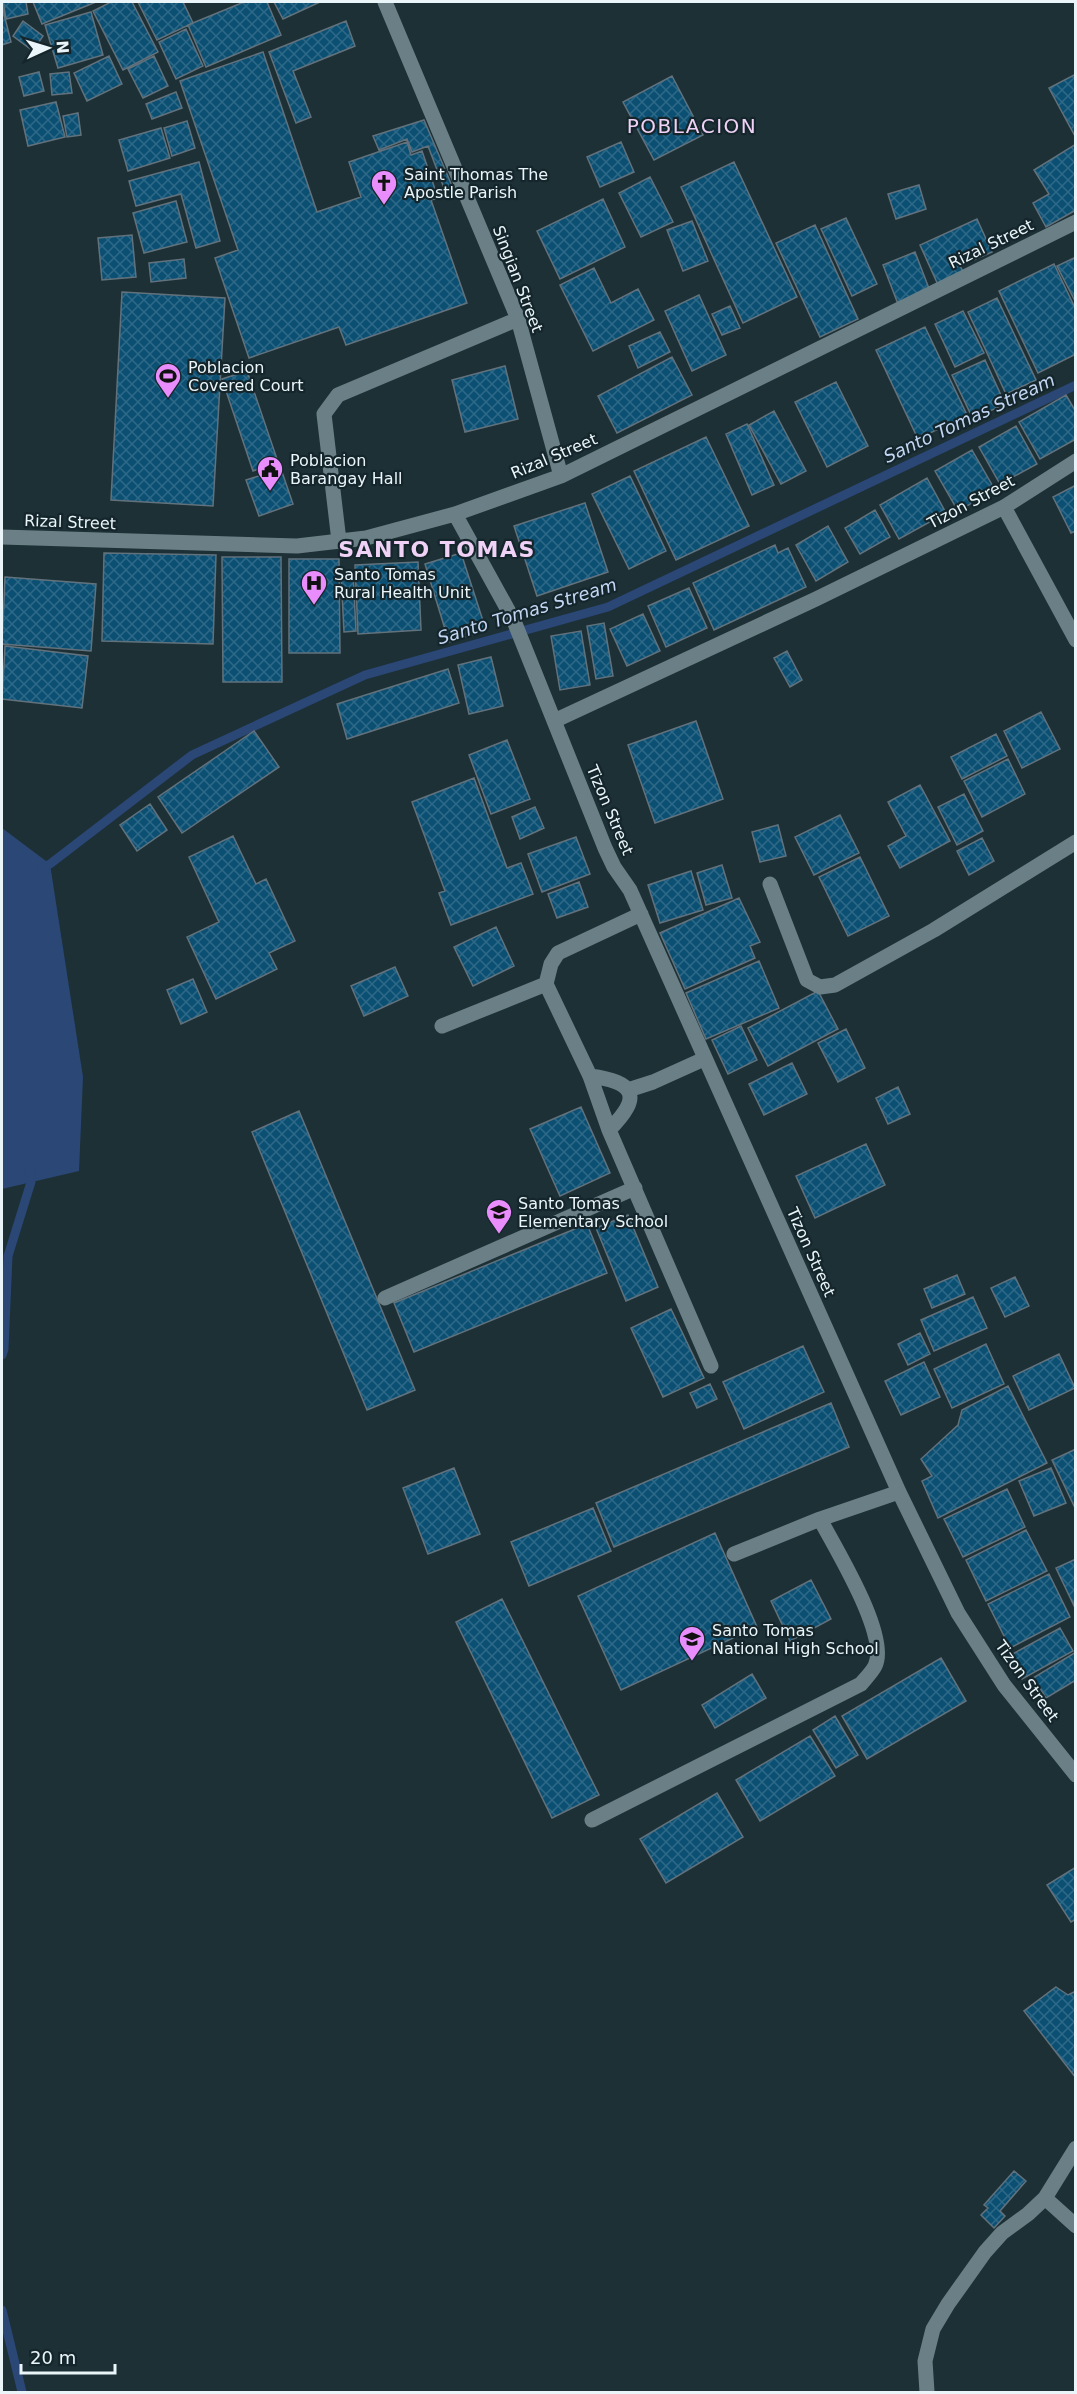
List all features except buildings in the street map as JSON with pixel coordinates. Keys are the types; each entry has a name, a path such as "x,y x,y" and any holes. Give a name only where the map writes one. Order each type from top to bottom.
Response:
{"street":[{"name":"Singian Street","path":"385,2 518,319 561,476"},
{"name":"Rizal Street","path":"2,537 297,546 366,538 455,514 561,476 1076,222"},
{"path":"339,541 324,414 338,395 518,319"},
{"name":"Tizon Street","path":"554,721 816,599 1004,507 1076,461"},
{"path":"1004,507 1076,640"},
{"name":"Tizon Street","path":"455,514 514,621 605,848 614,867 630,890 899,1492 958,1613 1004,1685 1076,1775"},
{"path":"770,884 807,980 820,987 835,985 934,930 1076,842"},
{"path":"641,914 558,953 551,964 546,984 590,1076 609,1130 711,1366"},
{"path":"442,1026 546,984"},
{"path":"628,1090 653,1082 704,1059"},
{"path":"590,1076 623,1083 628,1090 629,1101 623,1116 609,1130"},
{"path":"385,1298 635,1188"},
{"path":"734,1554 820,1519 899,1492"},
{"path":"592,1820 861,1684 876,1664 877,1642 870,1616 820,1519"},
{"path":"927,2392 925,2361 933,2330 948,2304 985,2252 1002,2233 1045,2198 1076,2148"},
{"path":"1045,2198 1076,2226"}],"water":[{"path":"2,828 50,864 83,1077 79,1171 2,1189"}],"waterway":[{"name":"Santo Tomas Stream","path":"41,868 50,864 192,755 365,675 608,607 1076,385"},
{"path":"2,1355 8,1256 31,1182 30,1170"},
{"path":"2,2310 22,2392"}],"place":[{"name":"Saint Thomas The Apostle Parish","path":"384,206"},
{"name":"Poblacion Covered Court","path":"168,399"},
{"name":"Poblacion Barangay Hall","path":"270,492"},
{"name":"Santo Tomas Rural Health Unit","path":"314,606"},
{"name":"Santo Tomas Elementary School","path":"499,1235"},
{"name":"Santo Tomas National High School","path":"692,1662"}],"district":[{"name":"POBLACION","path":"692,126"},
{"name":"SANTO TOMAS","path":"437,549"}]}
